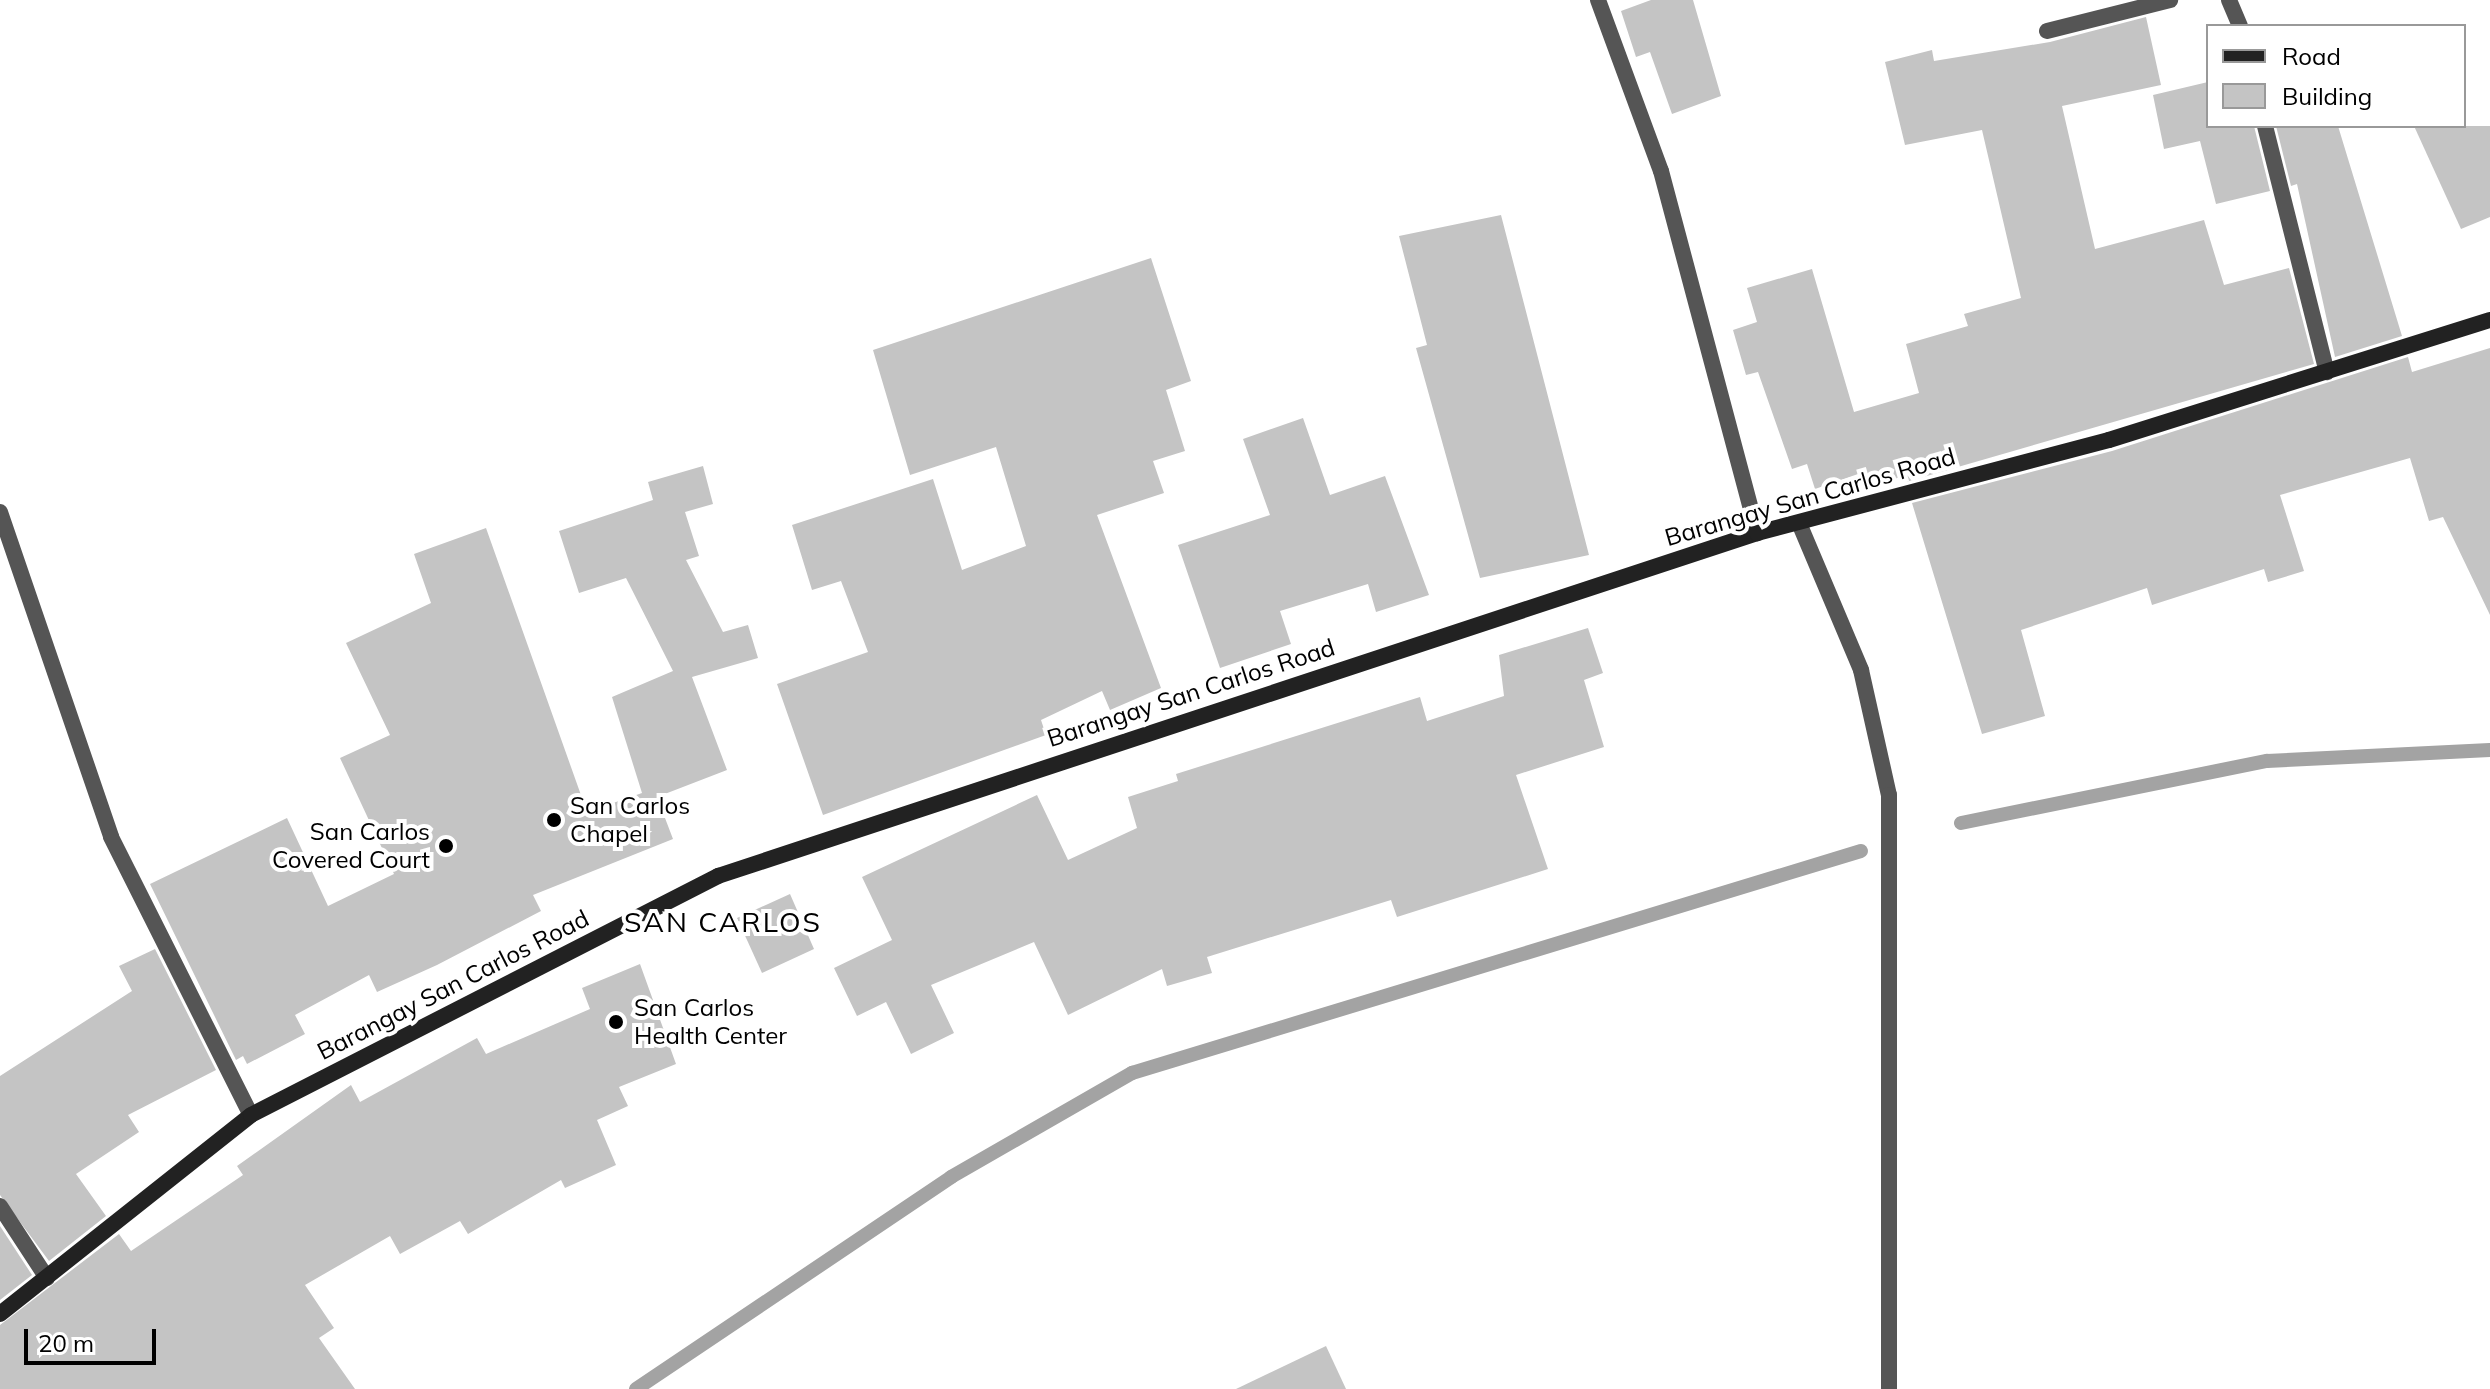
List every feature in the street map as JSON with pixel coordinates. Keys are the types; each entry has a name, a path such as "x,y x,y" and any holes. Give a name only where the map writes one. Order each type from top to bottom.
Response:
{"street":[{"path":"1598,0 1661,171 1757,533"},
{"path":"2047,31 2170,0"},
{"path":"2229,0 2239,24"},
{"path":"2266,128 2327,372"},
{"name":"Barangay San Carlos Road","path":"0,1314 251,1115 718,876 1757,533 2327,372 2490,320"},
{"path":"0,512 111,837 251,1115"},
{"path":"1799,523 1861,670 1889,795 1889,1389"},
{"path":"0,1206 47,1278"}],"building":[{"path":"1651,0 1693,0 1721,96 1672,114 1650,52 1636,57 1621,11"},
{"path":"2146,17 2161,85 2062,106 2095,249 2204,220 2224,285 2289,268 2314,364 1906,482 1904,476 1863,488 1858,474 1815,489 1807,464 1792,469 1758,372 1746,375 1733,330 1757,322 1747,288 1812,269 1854,412 1919,393 1906,344 1968,326 1964,314 2021,298 1982,130 1905,145 1885,62 1932,50 1934,61 2050,42"},
{"path":"2206,82 2206,128 2254,128 2270,191 2216,204 2200,141 2164,149 2153,95"},
{"path":"2490,126 2490,217 2461,229 2415,128"},
{"path":"2276,128 2339,128 2402,336 2335,357 2297,184 2291,186"},
{"path":"1501,215 1589,555 1480,578 1416,348 1427,345 1399,236"},
{"path":"1151,258 1191,381 1166,390 1185,451 1153,461 1164,493 1097,515 1161,688 1110,710 1102,691 1041,720 1046,735 823,815 777,684 868,652 841,581 812,590 792,525 933,479 962,570 1026,546 996,447 910,475 873,350"},
{"path":"2490,348 2490,615 2443,517 2429,521 2410,458 2280,495 2304,571 2268,582 2264,569 2152,605 2147,588 2021,630 2045,716 1982,734 1912,503 2112,451 2408,357 2412,372"},
{"path":"1303,418 1330,495 1385,476 1429,595 1376,612 1368,584 1280,611 1291,644 1220,668 1178,545 1270,515 1243,439"},
{"path":"703,466 713,504 685,512 699,556 686,560 723,632 748,625 758,658 692,677 727,770 657,797 673,839 533,895 541,911 377,992 369,975 295,1015 305,1034 247,1064 243,1056 236,1060 150,884 287,818 328,906 394,874 340,758 390,735 346,643 431,603 414,554 486,528 587,812 642,793 612,697 673,671 626,578 579,593 559,531 653,500 648,482"},
{"path":"1588,628 1603,673 1584,680 1604,747 1516,775 1548,869 1397,917 1391,900 1207,957 1212,973 1167,986 1162,969 1068,1015 1034,942 931,985 954,1033 911,1054 886,1002 857,1016 834,968 892,940 862,877 1037,795 1068,860 1137,828 1128,797 1178,781 1176,774 1420,697 1427,721 1504,696 1499,655"},
{"path":"790,894 814,949 762,973 737,918"},
{"path":"155,949 216,1070 128,1115 139,1132 76,1174 106,1216 49,1261 0,1195 0,1076 132,991 119,966"},
{"path":"640,964 676,1064 619,1087 628,1106 597,1120 616,1165 565,1188 561,1180 468,1234 460,1221 400,1254 390,1236 305,1285 334,1328 319,1338 355,1389 0,1389 0,1325 119,1234 131,1251 243,1175 237,1166 351,1085 360,1102 477,1038 486,1054 590,1009 582,988"},
{"path":"0,1226 32,1275 0,1300"},
{"path":"1326,1346 1346,1389 1236,1389"}],"waterway":[{"path":"1961,823 2267,761 2490,750"},
{"path":"636,1389 951,1177 1132,1073 1861,851"}],"place":[{"name":"San Carlos Chapel","path":"554,820"},
{"name":"San Carlos Covered Court","path":"446,846"},
{"name":"San Carlos Health Center","path":"616,1022"}],"district":[{"name":"SAN CARLOS","path":"723,922"}]}
